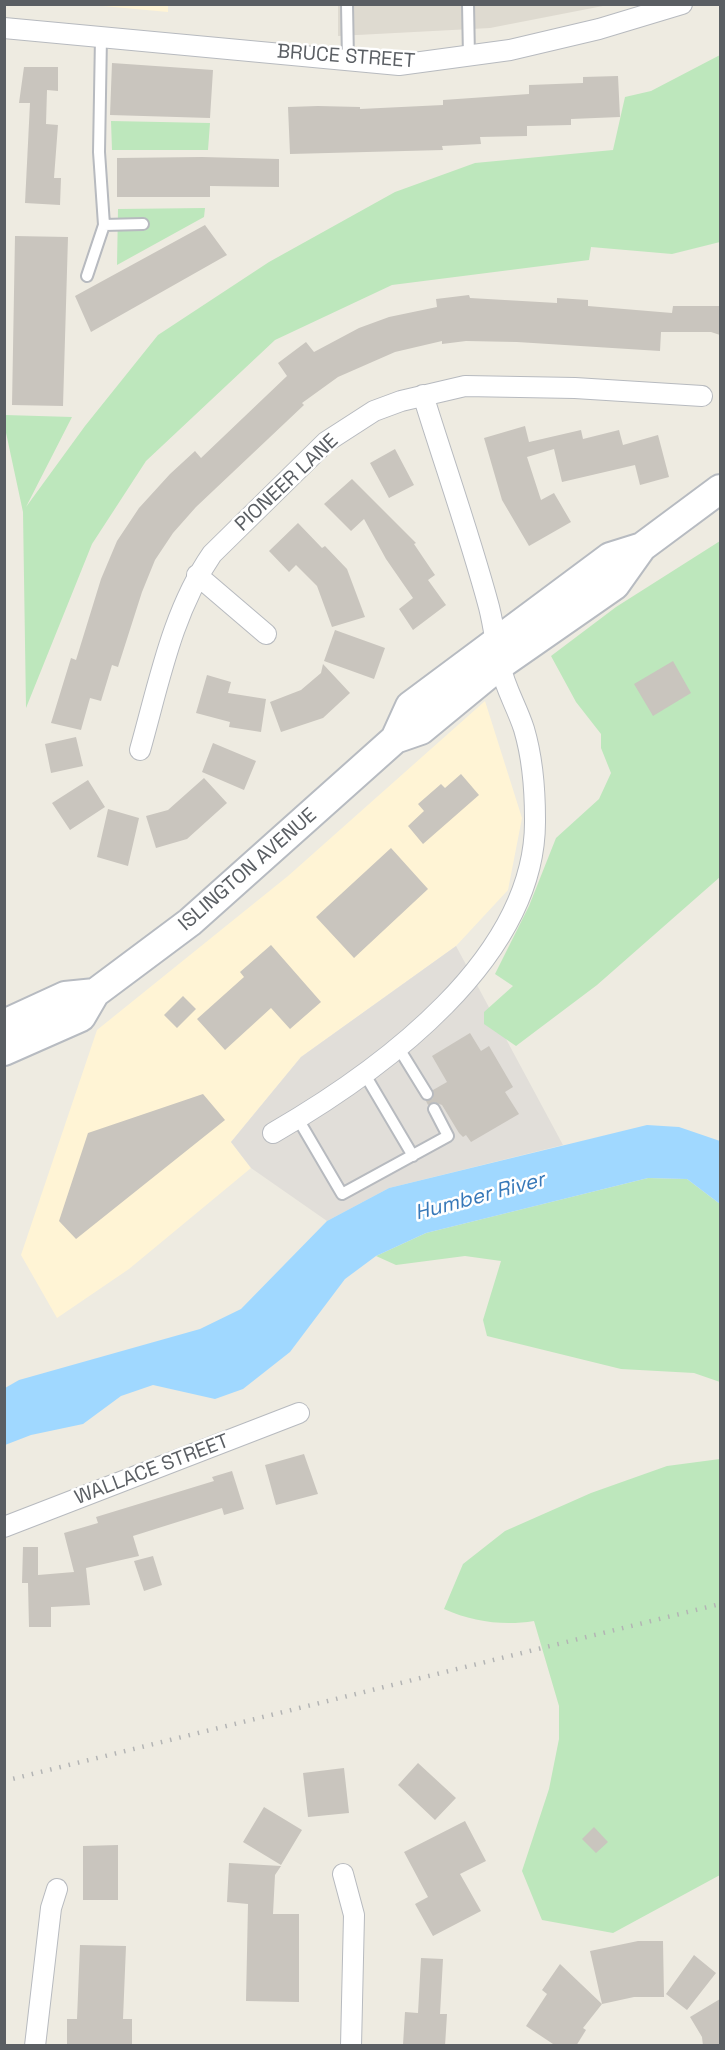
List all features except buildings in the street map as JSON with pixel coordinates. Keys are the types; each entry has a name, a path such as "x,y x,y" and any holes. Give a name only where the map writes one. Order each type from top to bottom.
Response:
{"main road":[{"name":"ISLINGTON AVENUE","path":"4,1052 81,1017 95,993 190,922 395,740 421,730 498,654 610,557 642,547 720,489"},
{"path":"4,1024 65,996 95,993"}],"street":[{"name":"BRUCE STREET","path":"4,28 399,65 469,57 599,29 682,4"},
{"name":"PIONEER LANE","path":"140,750 181,610 197,575 212,554 326,442 375,411 423,395 465,386 575,388 702,396"},
{"path":"273,1133 326,1102 444,1009 479,967 504,927 528,868 535,822 530,759 524,729 498,654 489,607 423,395"},
{"path":"197,575 266,634"},
{"name":"WALLACE STREET","path":"4,1527 299,1413"},
{"path":"343,1874 354,1915 351,2046"},
{"path":"35,2046 51,1908 57,1889"}],"lane":[{"path":"347,4 348,61"},
{"path":"468,4 469,57"},
{"path":"87,276 104,225 99,152 101,37"},
{"path":"104,225 143,224"},
{"path":"398,1047 427,1094"},
{"path":"364,1073 413,1156"},
{"path":"298,1119 342,1194 448,1136 434,1109"}],"shaded area":[{"path":"92,5 168,5 168,12"},
{"path":"338,5 608,5 490,28 338,36"},
{"path":"485,701 522,818 508,890 456,946 301,1057 231,1142 251,1168 129,1269 57,1318 21,1255 97,1030 288,876"},
{"path":"456,946 563,1145 389,1188 327,1221 251,1168 231,1142 301,1057"}],"green space":[{"path":"720,55 720,242 672,254 591,247 589,260 392,285 275,340 146,461 92,544 26,708 23,512 5,428 5,415 72,417 26,507 85,426 158,335 269,262 395,192 475,163 613,150 625,97 651,91"},
{"path":"111,121 210,123 208,150 112,150"},
{"path":"205,208 204,217 117,265 118,209"},
{"path":"720,541 720,877 597,985 516,1046 484,1024 484,1012 513,986 495,974 529,906 556,838 599,799 611,773 601,748 601,734 576,702 551,656 616,607"},
{"path":"648,1178 687,1179 720,1204 720,1382 694,1373 621,1369 487,1336 483,1320 501,1261 465,1256 396,1265 376,1256 426,1233"},
{"path":"720,1459 720,1875 613,1933 542,1920 522,1871 549,1789 559,1739 559,1706 534,1621 489,1622 444,1609 463,1564 505,1531 591,1493 667,1466"}],"water":[{"name":"Humber River","path":"647,1125 679,1127 720,1141 720,1204 687,1179 648,1178 426,1233 376,1256 345,1279 290,1352 243,1389 215,1399 153,1385 121,1396 83,1424 31,1435 5,1445 5,1388 19,1380 200,1329 241,1309 327,1221 389,1188"}],"railway":[{"path":"4,1781 720,1604"}]}
